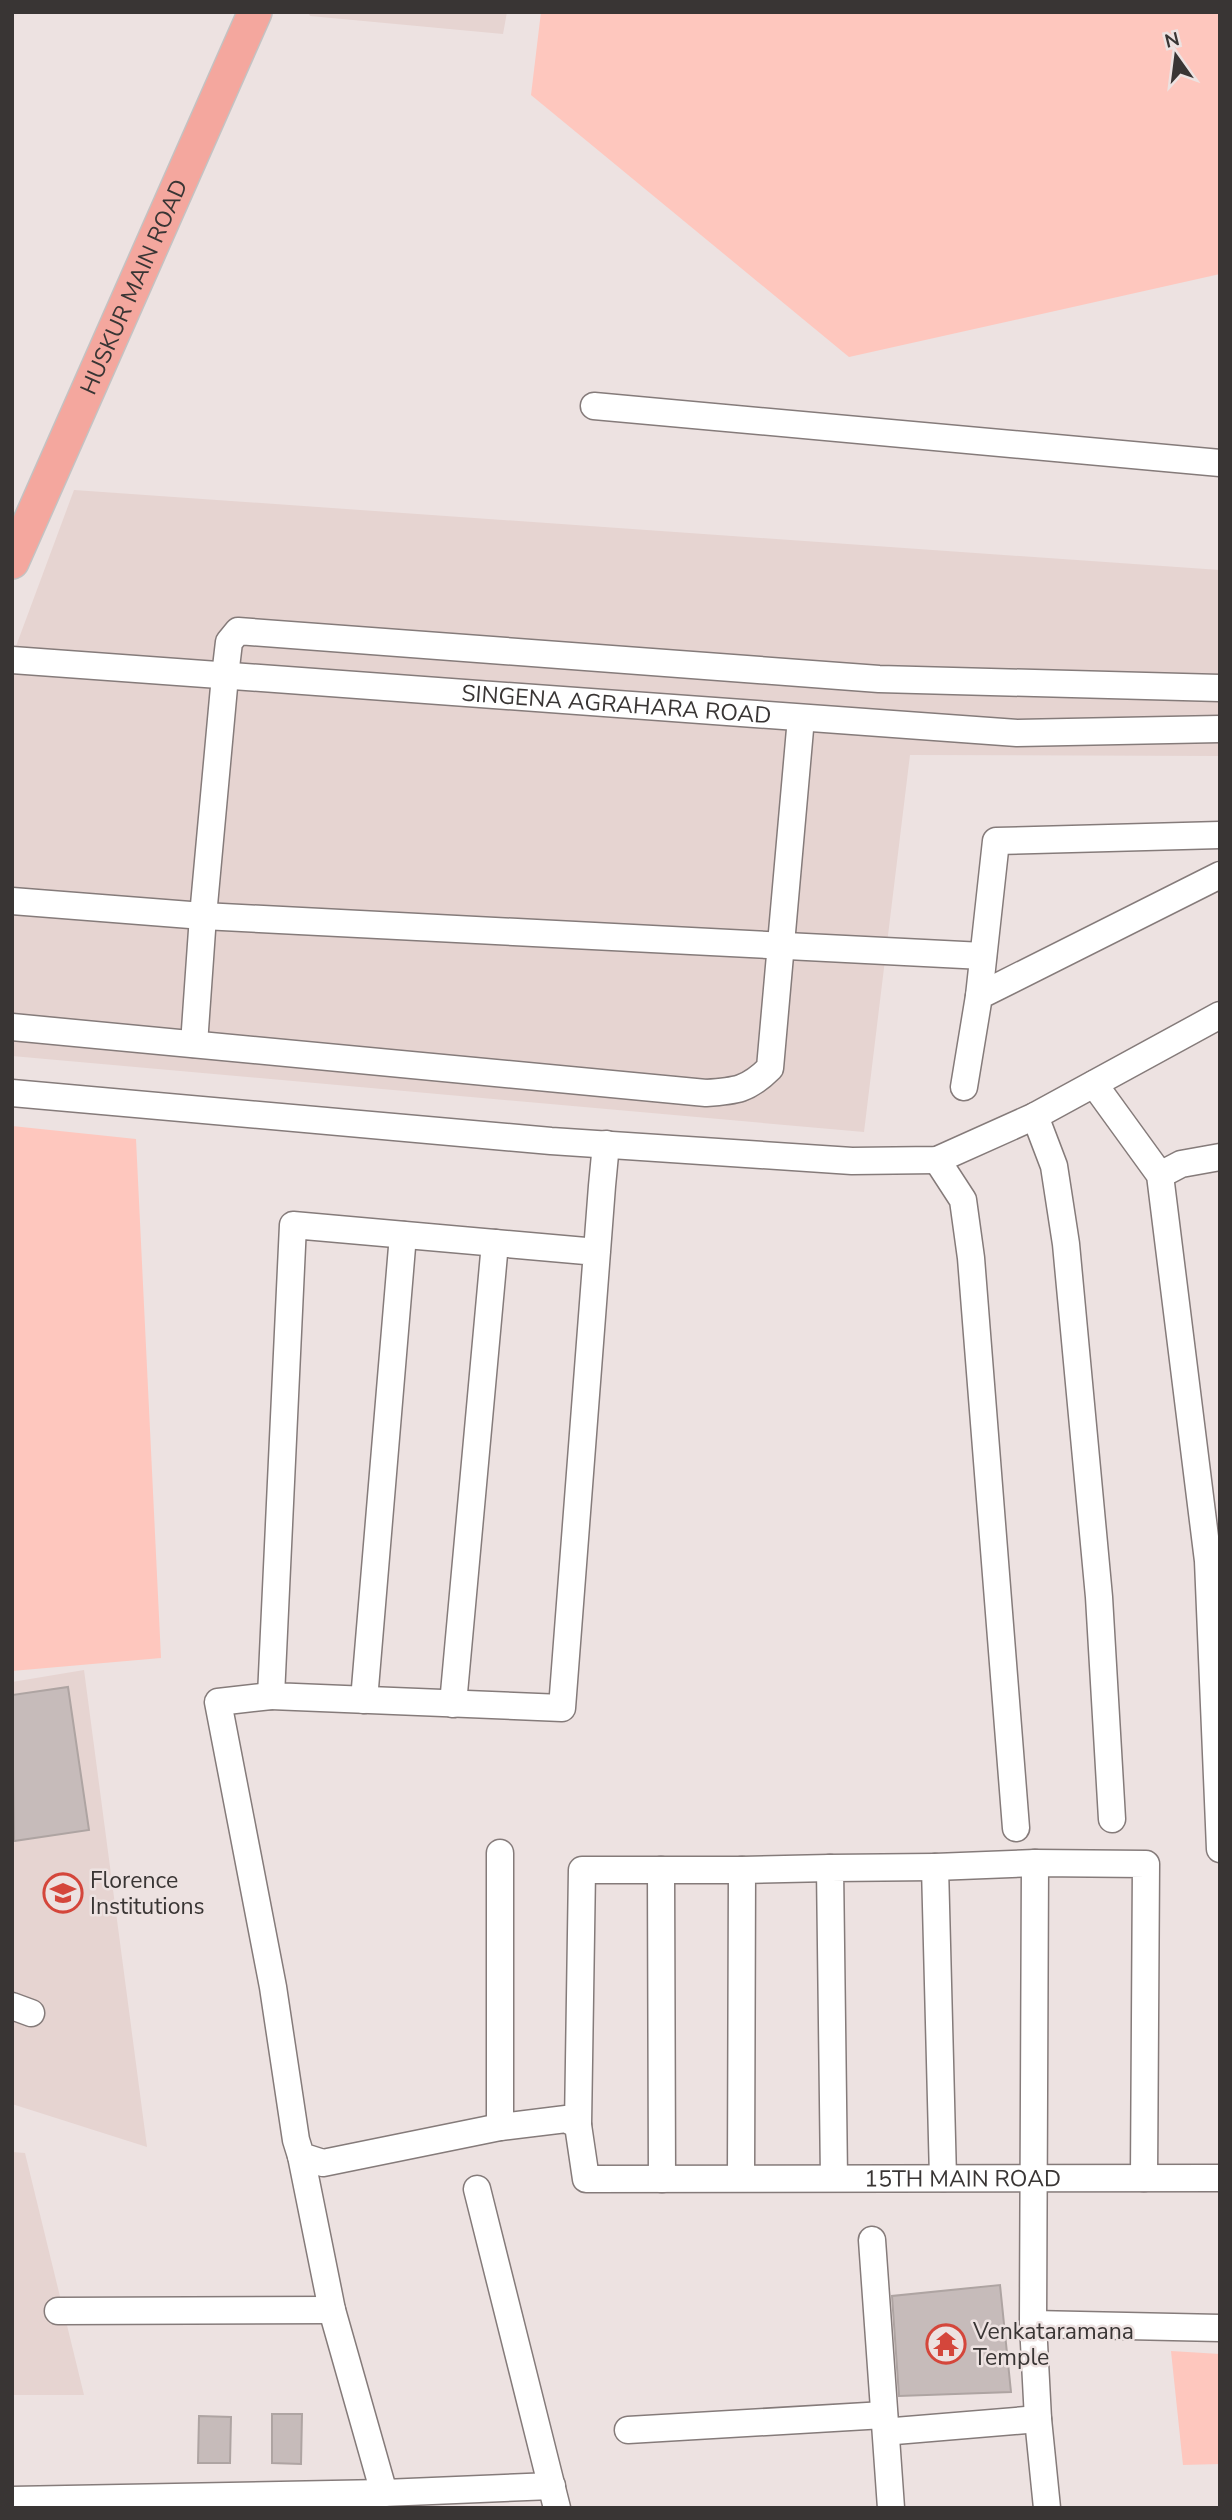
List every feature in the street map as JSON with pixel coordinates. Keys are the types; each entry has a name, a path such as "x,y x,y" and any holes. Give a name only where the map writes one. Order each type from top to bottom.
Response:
{"main road":[{"name":"HUSKUR MAIN ROAD","path":"14,551 256,12"}],"street":[{"path":"594,406 1220,463"},
{"path":"194,1044 225,676 229,642 238,631 879,679 1220,688"},
{"name":"SINGENA AGRAHARA ROAD","path":"12,660 1017,733 1220,729"},
{"path":"12,1027 706,1093 736,1091 755,1083 770,1068 801,718"},
{"path":"964,1087 979,996 996,841 1220,835"},
{"path":"979,996 1220,874"},
{"path":"12,901 203,916 983,956"},
{"path":"12,1093 606,1144 852,1161 937,1160 1035,1116 1220,1015"},
{"path":"1094,1084 1160,1175 1214,1561 1220,1849"},
{"path":"1035,1116 1054,1166 1066,1244 1099,1597 1112,1819"},
{"path":"384,2493 332,2310 296,2140 273,1987 218,1702 271,1696 562,1709 606,1144"},
{"path":"1160,1175 1181,1164 1220,1157"},
{"path":"937,1160 963,1200 971,1258 1016,1828"},
{"path":"271,1696 293,1225 597,1252"},
{"path":"364,1700 402,1235"},
{"path":"453,1704 495,1243"},
{"path":"500,1853 500,2127"},
{"path":"301,2156 323,2163 500,2127 566,2119 578,2125 582,1870 742,1870 1035,1863 1146,1864 1144,2178"},
{"path":"1035,1863 1033,2324 1038,2419 1047,2508"},
{"path":"935,1867 943,2178"},
{"path":"830,1868 834,2178"},
{"path":"661,1870 662,2179"},
{"path":"741,2178 742,1870"},
{"name":"15TH MAIN ROAD","path":"578,2125 586,2179 1220,2178"},
{"path":"12,2500 384,2493 555,2497 477,2189"},
{"path":"872,2240 890,2423 891,2508"},
{"path":"58,2311 332,2310"},
{"path":"1033,2324 1220,2328"},
{"path":"628,2430 1038,2419"}],"shaded area":[{"path":"308,12 507,12 503,34 310,16"},
{"path":"541,12 1220,12 1220,274 849,357 531,95"},
{"path":"74,490 1220,570 1220,756 910,755 864,1132 12,1056 12,657"},
{"path":"12,1126 136,1139 161,1658 12,1671"},
{"name":"Florence Institutions","path":"84,1670 147,2147 12,2104 12,1682"},
{"path":"12,2152 25,2153 84,2395 12,2395"},
{"path":"1171,2351 1220,2354 1220,2464 1183,2465"}],"building":[{"path":"68,1687 89,1830 14,1841 12,1695"},
{"name":"Venkataramana Temple","path":"1000,2285 1011,2392 899,2396 892,2296"},
{"path":"272,2414 302,2414 301,2464 272,2463"},
{"path":"199,2416 231,2417 230,2463 198,2463"}],"place":[{"name":"Florence Institutions","path":"63,1893"},
{"name":"Venkataramana Temple","path":"946,2344"}]}
